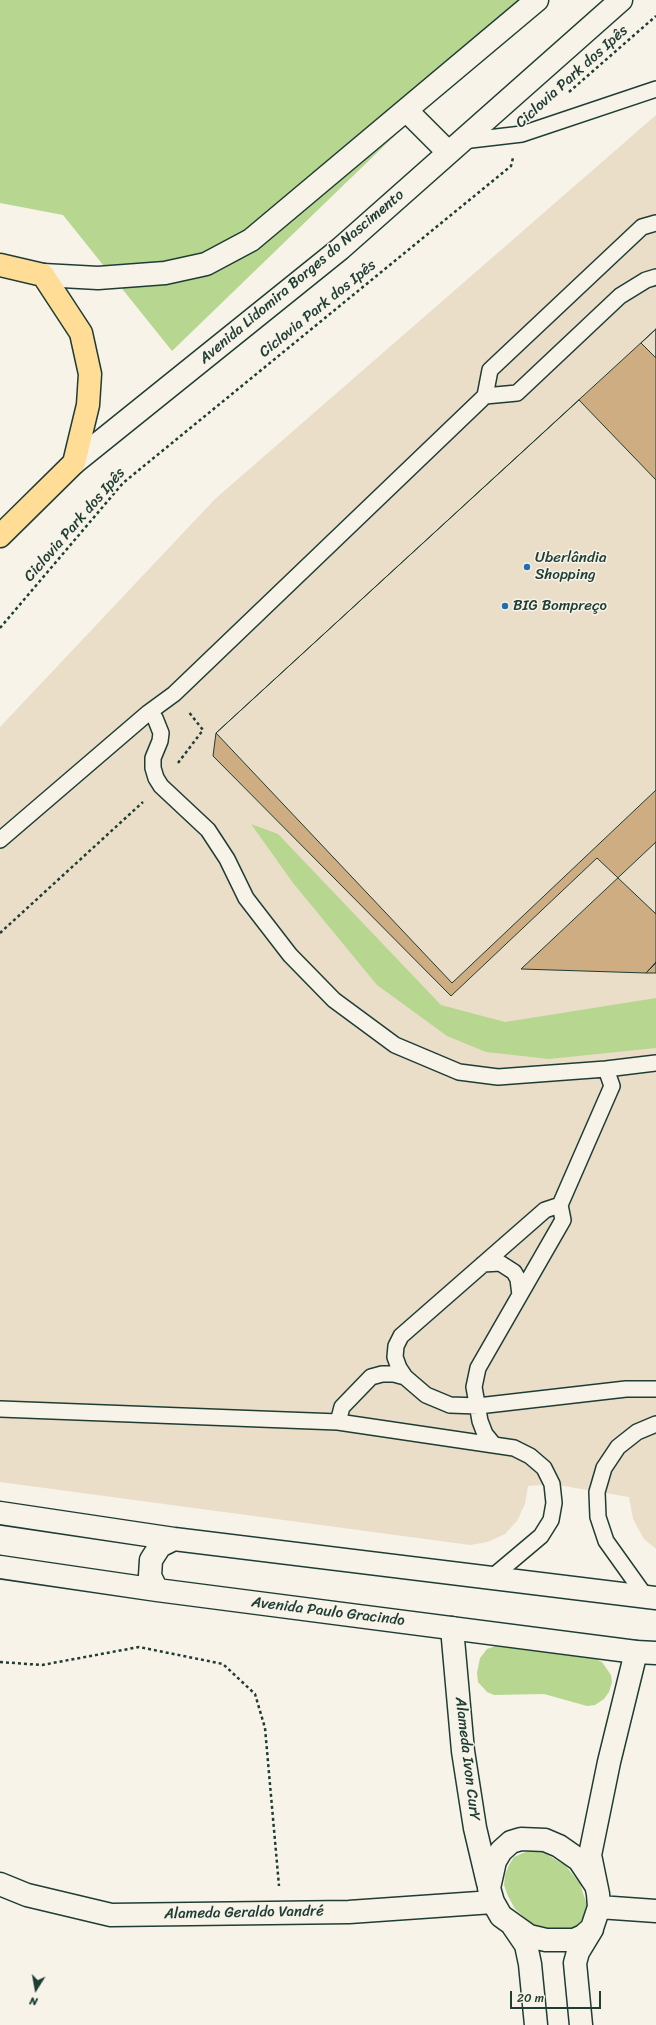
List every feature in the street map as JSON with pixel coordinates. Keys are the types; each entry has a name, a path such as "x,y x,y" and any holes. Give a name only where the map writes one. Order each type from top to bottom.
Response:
{"main road":[{"path":"0,265 43,275 80,333 90,374 88,405 74,463"},
{"name":"Avenida Lidomira Borges do Nascimento","path":"0,536 74,463"}],"street":[{"path":"43,275 98,278 153,274 206,264 251,240 537,0"},
{"name":"Avenida Lidomira Borges do Nascimento","path":"74,463 340,249 621,0"},
{"path":"406,110 455,146"},
{"path":"0,1513 174,1539 490,1579 651,1597"},
{"path":"157,1590 150,1576 151,1560 160,1546 174,1539"},
{"name":"Avenida Paulo Gracindo","path":"0,1567 157,1590 646,1653"},
{"name":"Alameda Ivon CurY","path":"452,1628 465,1758 475,1828 491,1895"},
{"path":"580,2025 574,1963 595,1917 595,1884 590,1855 609,1762 646,1653"},
{"path":"595,1884 580,1860 559,1846 545,1840 521,1839 511,1842 501,1851 495,1861 491,1895 501,1916 513,1926 529,1936 546,1940 574,1940 583,1936 595,1917"},
{"name":"Alameda Geraldo Vandré","path":"0,1884 27,1895 111,1915 349,1912 491,1895"},
{"path":"595,1917 656,1911"},
{"path":"513,1926 526,1946 530,1964 536,2025"}],"lane":[{"path":"455,146 522,134 656,89"},
{"path":"0,840 148,713 174,694 485,396 490,370 642,227 656,223"},
{"path":"485,396 517,393 620,296 646,280 656,277"},
{"path":"148,713 155,718 161,733 160,741 153,758 153,768 156,778 161,786 208,830 228,859 246,898 290,954 334,1000 395,1045 459,1072 498,1077 606,1069 656,1063"},
{"path":"494,1445 485,1434 480,1421 474,1387 478,1368 563,1220 560,1205 612,1086 606,1069"},
{"path":"560,1205 544,1210 401,1336 396,1346 395,1358 398,1368 405,1377 426,1395 450,1405 478,1406 626,1390 656,1389"},
{"path":"483,1264 500,1263 514,1272 518,1279 520,1295"},
{"path":"338,1422 342,1407 371,1377 382,1374 394,1374 405,1377"},
{"path":"0,1409 338,1422 514,1448 530,1456 544,1468 552,1484 554,1503 551,1520 541,1536 490,1579"},
{"path":"651,1597 606,1541 598,1517 597,1492 604,1468 618,1447 637,1432 656,1424"}],"path":[{"name":"Ciclovia Park dos Ipês","path":"568,93 656,16"},
{"name":"Ciclovia Park dos Ipês","path":"0,628 123,483 511,166 522,134"},
{"path":"0,933 161,786 203,730 174,694"},
{"path":"0,1662 42,1664 139,1646 223,1664 255,1694 265,1728 281,1913"}],"shaded area":[{"name":"Uberlândia Shopping","path":"656,115 656,1549 644,1539 633,1519 629,1497 552,1484 528,1486 525,1504 517,1521 505,1534 488,1542 470,1545 0,1482 0,727 215,499"}],"green space":[{"path":"0,0 535,0 172,351 63,215 0,203"},
{"path":"251,824 278,834 441,1005 505,1022 656,998 656,1048 549,1059 486,1052 447,1036 377,985 293,883"},
{"path":"501,1644 594,1658 602,1662 611,1675 612,1682 609,1692 604,1699 595,1705 587,1706 544,1694 494,1695 487,1692 478,1682 477,1673 480,1658 487,1649"},
{"path":"533,1850 543,1852 566,1866 580,1884 587,1905 584,1918 574,1928 566,1931 543,1929 533,1925 515,1909 508,1896 504,1885 505,1875 509,1865 514,1857"}],"building":[{"name":"Uberlândia Shopping","path":"656,329 656,914 597,858 451,996 213,756 216,733"},
{"path":"656,329 656,358 641,343"},
{"name":"Uberlândia Shopping","path":"579,400 656,480 656,790 452,983 216,733"},
{"path":"656,842 656,963 646,973 521,969"},
{"path":"656,962 656,973 646,973"}],"place":[{"name":"Uberlândia Shopping","path":"527,567"},
{"name":"BIG Bompreço","path":"505,606"}]}
